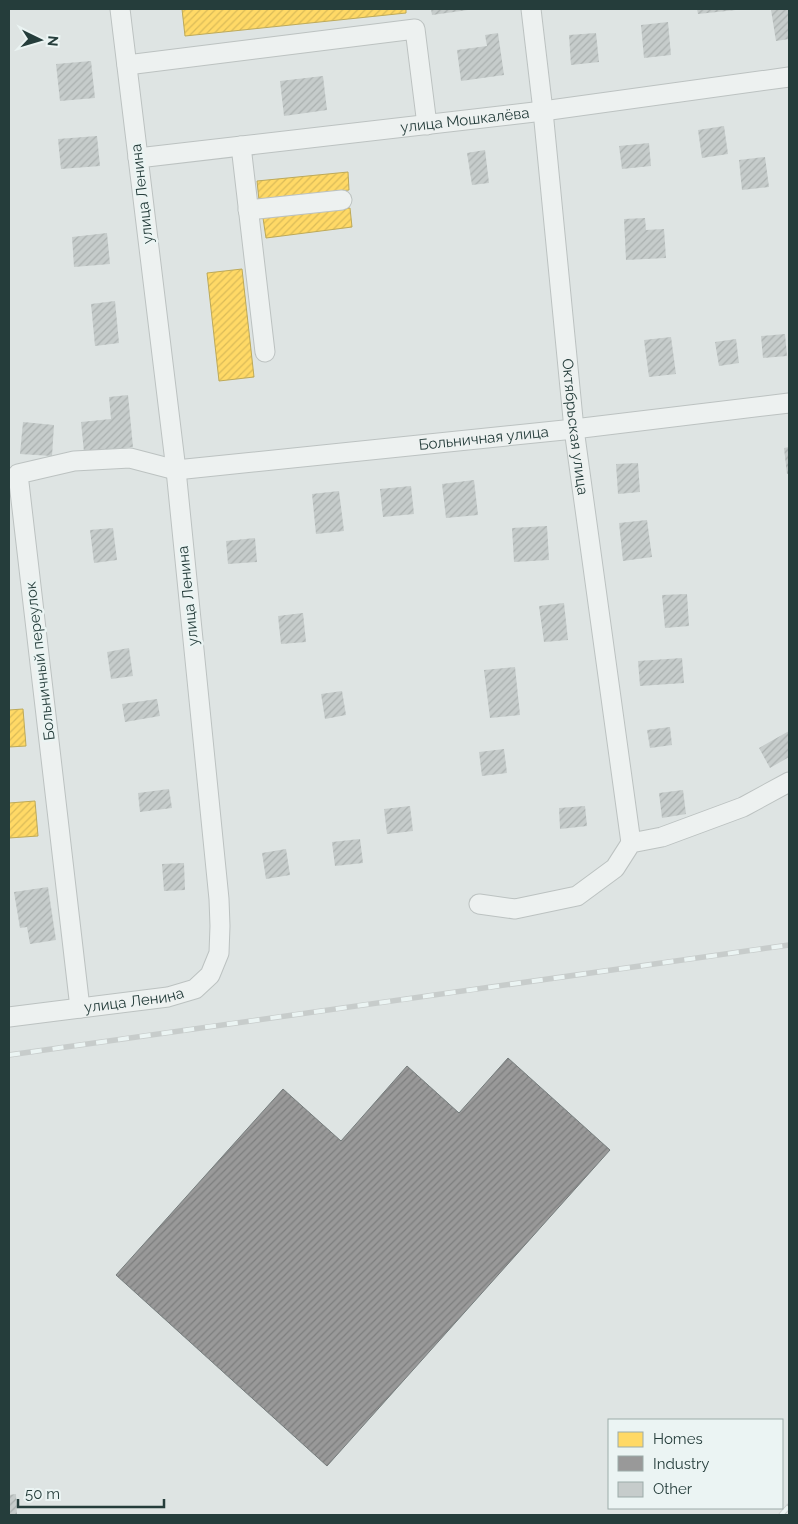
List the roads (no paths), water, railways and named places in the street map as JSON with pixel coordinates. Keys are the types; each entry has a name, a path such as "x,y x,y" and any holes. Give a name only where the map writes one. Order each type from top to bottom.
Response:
{"street":[{"name":"улица Ленина","path":"9,1017 168,997 195,989 210,975 219,953 219,899 176,470 120,9"},
{"name":"Октябрьская улица","path":"531,9 543,111 574,429 631,843"},
{"path":"127,65 415,29 427,125"},
{"name":"улица Мошкалёва","path":"138,158 543,111 789,77"},
{"path":"241,146 265,352"},
{"path":"248,210 342,200"},
{"name":"Больничная улица","path":"176,470 574,429 789,403"},
{"name":"Больничный переулок","path":"80,1008 18,474 74,461 130,458 176,470"},
{"path":"479,904 515,909 577,896 615,868 631,843 662,837 743,806 789,782"}],"railway":[{"path":"9,1055 789,945"},
{"path":"781,1515 789,1506"}]}
